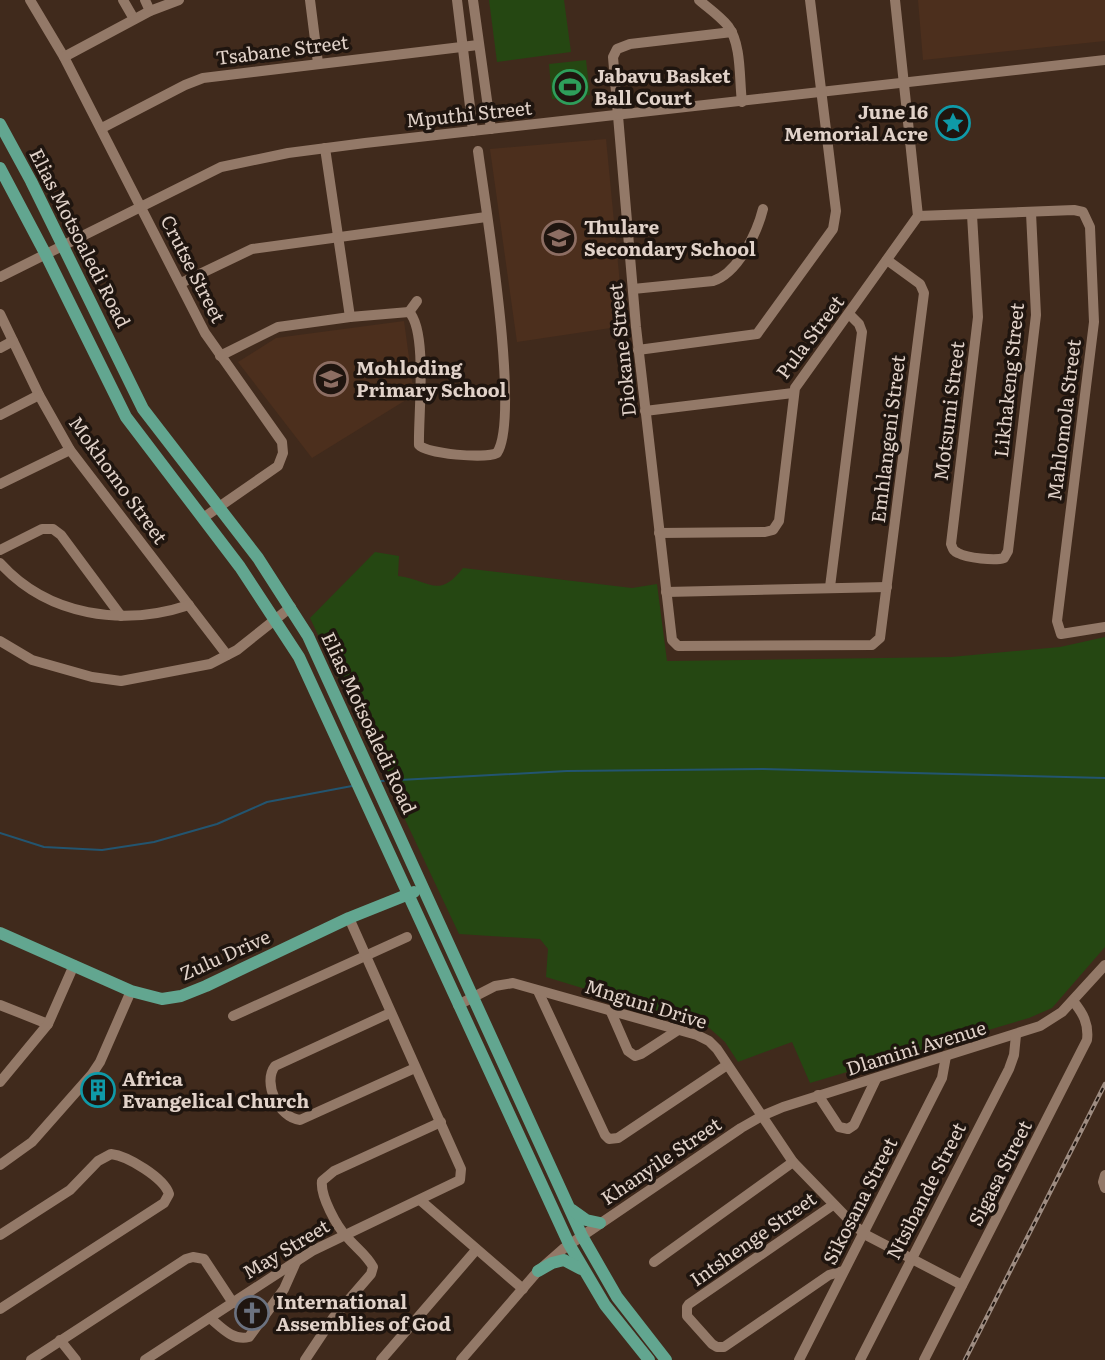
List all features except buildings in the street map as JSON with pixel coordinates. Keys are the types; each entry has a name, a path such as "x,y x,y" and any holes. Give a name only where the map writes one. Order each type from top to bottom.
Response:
{"main road":[{"name":"Elias Motsoaledi Road","path":"0,124 143,409 219,507 291,607 318,655 582,1236 617,1297 666,1360"},
{"name":"Elias Motsoaledi Road","path":"0,168 126,418 240,567 299,657 569,1244 605,1305 649,1360"},
{"name":"Zulu Drive","path":"0,933 131,991 162,999 181,996 206,986 349,918 424,888"},
{"path":"569,1208 586,1220 600,1223"},
{"path":"538,1271 564,1260 584,1271"}],"street":[{"name":"Crutse Street","path":"30,0 102,128 205,334 284,447 278,466 203,518"},
{"path":"123,0 134,19"},
{"path":"145,0 150,10"},
{"path":"64,57 150,10 179,0"},
{"path":"310,0 318,63"},
{"path":"457,0 473,131"},
{"path":"473,0 491,129"},
{"path":"699,0 723,20 732,32 742,102"},
{"path":"638,350 757,334 831,233 836,221 836,211 810,0"},
{"path":"895,0 918,216 1031,213"},
{"name":"Diokane Street","path":"681,647 672,640 659,533 638,350 613,57 620,47 732,32"},
{"name":"Tsabane Street","path":"102,128 194,81 220,75 478,45"},
{"name":"Mputhi Street","path":"0,277 221,167 288,153 1105,60"},
{"path":"325,148 351,317"},
{"path":"409,312 416,324 422,379 419,445 427,450 494,455 500,447 506,385 478,151"},
{"path":"633,289 713,281 723,277 754,237 763,209"},
{"name":"Mahlomola Street","path":"1031,213 1078,210 1085,214 1090,227 1094,322 1057,621 1059,632 1063,634 1105,627"},
{"name":"Likhakeng Street","path":"1008,551 1036,315 1031,213"},
{"name":"Motsumi Street","path":"972,215 978,317 951,544 959,554 993,559 1001,559 1008,551"},
{"path":"181,283 252,248 486,216"},
{"name":"Pula Street","path":"645,411 793,393 918,216"},
{"name":"Emhlangeni Street","path":"681,647 872,645 880,638 923,293 920,284 887,260"},
{"path":"220,356 273,328 409,312 417,301"},
{"name":"Mokhomo Street","path":"0,314 39,396 69,450 227,655"},
{"path":"830,587 862,332 849,314"},
{"path":"0,348 13,341"},
{"path":"659,533 765,532 776,527 779,521 793,393"},
{"path":"0,415 39,396"},
{"path":"0,484 69,450"},
{"path":"0,550 42,529 54,529 121,616"},
{"path":"0,563 28,588 56,603 81,611 121,616 156,614 189,605"},
{"path":"666,592 887,587"},
{"path":"0,641 32,660 107,680 121,681 210,664 227,655 291,607"},
{"path":"305,1360 333,1318 372,1270 370,1261 344,1235 321,1189 322,1181 326,1176 441,1122 349,918"},
{"path":"233,1016 407,937"},
{"path":"0,1082 48,1024 74,965"},
{"name":"Dlamini Avenue","path":"762,1116 1016,1035 1052,1020 1105,965"},
{"name":"Mnguni Drive","path":"458,1005 504,983 538,990 709,1041 793,1162 833,1205 863,1233 961,1285"},
{"path":"538,990 605,1135 610,1139 618,1138 727,1065"},
{"path":"0,1165 32,1142 92,1074 100,1062 131,991"},
{"name":"Sigasa Street","path":"924,1360 1087,1040 1085,1018 1073,1000"},
{"path":"0,1005 48,1024"},
{"path":"611,1012 628,1051 635,1056 678,1030"},
{"path":"390,1013 275,1066 271,1071 270,1082 282,1110 288,1117 300,1120 415,1068"},
{"name":"Ntsibande Street","path":"860,1360 1009,1069 1016,1035"},
{"name":"Sikosana Street","path":"799,1360 942,1078 946,1056"},
{"path":"818,1096 839,1127 848,1129 854,1125 876,1079"},
{"name":"Khanyile Street","path":"461,1360 538,1271 569,1244 762,1116"},
{"name":"May Street","path":"145,1360 297,1261 344,1235 460,1180 461,1168 441,1122"},
{"path":"0,1235 70,1190 98,1161 111,1154 124,1157 156,1177 168,1189 169,1194 164,1203 0,1309"},
{"path":"654,1262 793,1162"},
{"path":"1105,1175 1105,1188"},
{"path":"420,1200 523,1289"},
{"name":"Intshenge Street","path":"833,1205 689,1304 687,1316 712,1344 717,1347 724,1346 829,1275 843,1271"},
{"path":"381,1360 476,1250"},
{"path":"31,1360 193,1257 204,1259 233,1303"},
{"path":"210,1318 233,1336 240,1339 249,1337 284,1289 297,1261"},
{"path":"60,1340 76,1360"},
{"path":"157,1353 168,1360"}],"shaded area":[{"path":"918,0 1105,0 1105,41 923,60"},
{"name":"Thulare Secondary School","path":"606,139 624,326 517,342 490,149"},
{"name":"Mohloding Primary School","path":"404,321 414,395 312,458 238,362 276,338"}],"green space":[{"path":"489,0 564,0 571,52 497,62"},
{"name":"Jabavu Basket Ball Court","path":"586,60 590,95 552,99 549,64"},
{"path":"375,552 399,556 398,576 433,586 447,583 463,568 632,588 657,584 667,661 951,657 1060,647 1105,637 1105,947 1052,1008 1029,1018 810,1083 792,1042 738,1062 725,1042 707,1026 546,977 548,949 540,939 459,934 310,618"}],"waterway":[{"path":"381,781 567,771 763,769 1105,778"},
{"path":"0,833 44,847 102,850 154,842 217,824 267,802 352,786"}],"railway":[{"path":"965,1360 1105,1084"}],"place":[{"name":"Jabavu Basket Ball Court","path":"570,87"},
{"name":"June 16 Memorial Acre","path":"953,123"},
{"name":"Thulare Secondary School","path":"559,238"},
{"name":"Mohloding Primary School","path":"331,379"},
{"name":"Africa Evangelical Church","path":"98,1090"},
{"name":"International Assemblies of God","path":"252,1313"}]}
